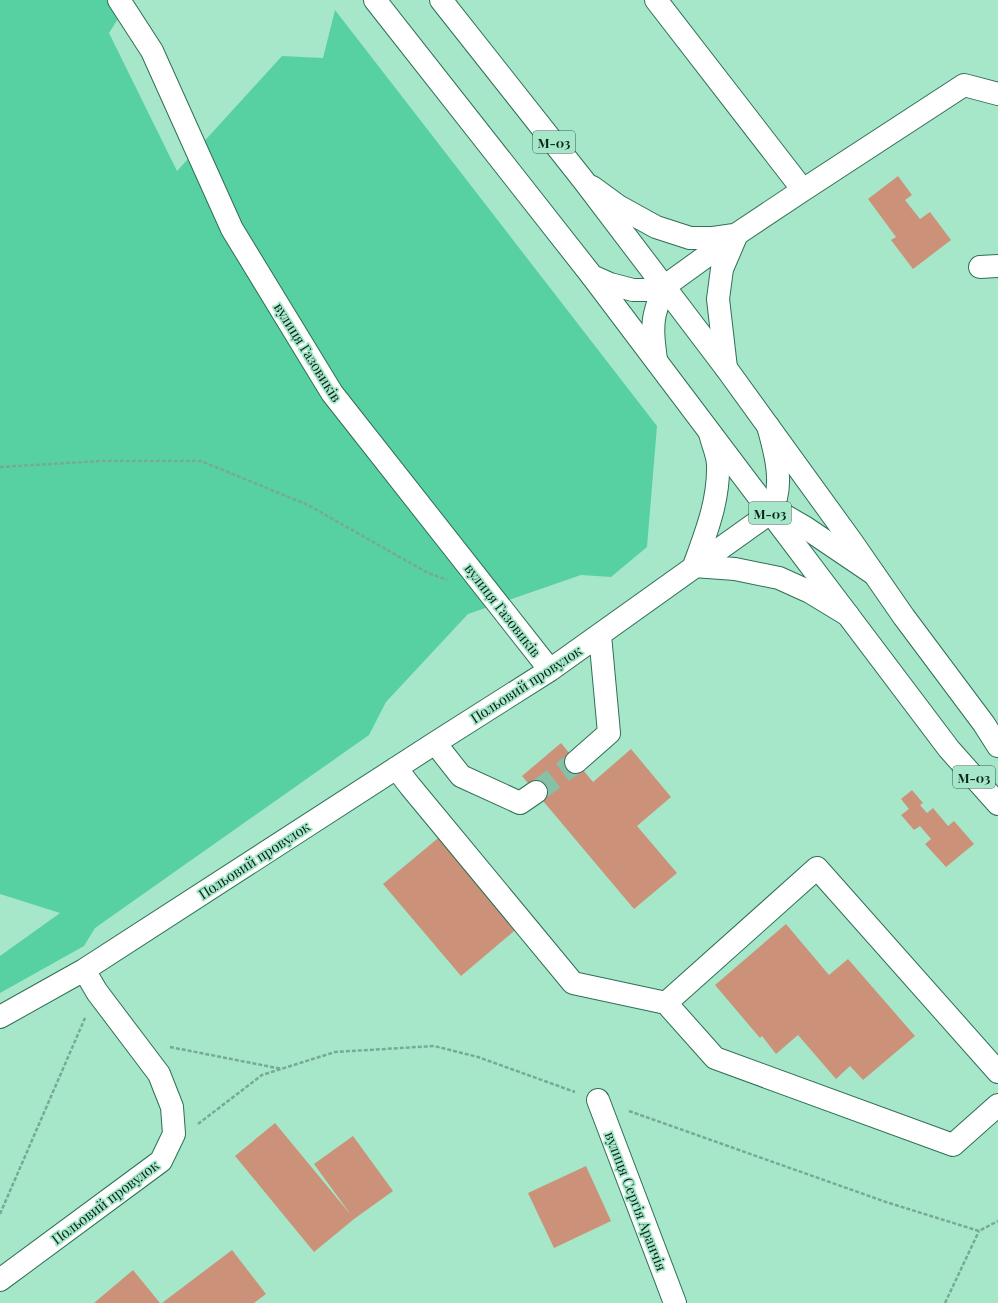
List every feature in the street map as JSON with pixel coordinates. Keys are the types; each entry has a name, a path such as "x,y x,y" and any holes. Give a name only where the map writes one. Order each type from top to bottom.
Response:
{"main road":[{"name":"вулиця Газовиків","path":"119,0 152,51 232,229 332,393 550,670"},
{"name":"М-03","path":"375,0 592,276 949,749 998,804"},
{"name":"М-03","path":"441,0 665,286 767,424 874,574 984,724 998,746"},
{"path":"656,0 803,190"},
{"path":"592,276 610,284 634,290 650,290 665,286 737,234 964,85 998,94"},
{"path":"584,181 618,206 656,227 690,238 712,238 737,234"},
{"path":"726,368 718,299 722,269 737,234"},
{"path":"656,360 653,342 653,324 656,310 665,286"},
{"path":"767,424 775,453 777,473 776,496 770,512 787,518 806,528 874,574"},
{"path":"710,432 718,464 717,489 711,519 694,566 735,569 779,578 810,592 848,615"},
{"name":"Польовий провулок","path":"0,1280 161,1160 174,1134 172,1107 158,1074 97,992 84,970 550,670 770,512"},
{"path":"576,762 609,732 600,635"},
{"path":"435,743 461,776 520,803 536,792"},
{"path":"396,768 573,983 666,1003 715,1058 953,1145 998,1105"},
{"path":"666,1003 816,868 998,1072"},
{"path":"0,1017 84,970"},
{"name":"вулиця Сергія Аранчія","path":"598,1100 675,1303"}],"path":[{"path":"0,468 101,461 201,460 308,505 428,573 449,580"},
{"path":"0,1214 97,992"},
{"path":"168,1046 283,1069"},
{"path":"196,1126 262,1076 335,1052 434,1046 478,1057 886,1202 979,1231"},
{"path":"945,1303 979,1231 998,1221"}],"green space":[{"path":"0,0 130,0 109,33 177,171 282,56 323,58 335,10 657,426 647,547 611,577 581,575 468,614 386,702 369,735 95,928 84,946 0,993 0,956 60,913 0,894"}],"building":[{"path":"898,176 912,195 905,200 920,219 930,212 951,240 913,269 891,240 896,237 868,199"},
{"path":"561,743 593,782 631,749 671,797 637,826 677,873 634,909 522,776"},
{"path":"912,790 923,803 920,805 927,813 933,808 948,826 954,821 974,844 946,867 925,844 931,839 920,826 914,830 901,815 909,809 901,799"},
{"path":"443,834 520,926 461,976 383,884"},
{"path":"786,924 829,975 848,959 915,1036 863,1080 850,1066 836,1079 798,1035 776,1054 762,1036 760,1038 715,985"},
{"path":"275,1123 351,1215 314,1164 353,1136 393,1191 354,1219 314,1252 235,1156"},
{"path":"586,1166 611,1221 554,1248 528,1193"},
{"path":"232,1250 266,1294 254,1303 162,1303"},
{"path":"133,1270 160,1303 94,1303"}],"tunnel":[{"path":"536,792 576,762"}]}
